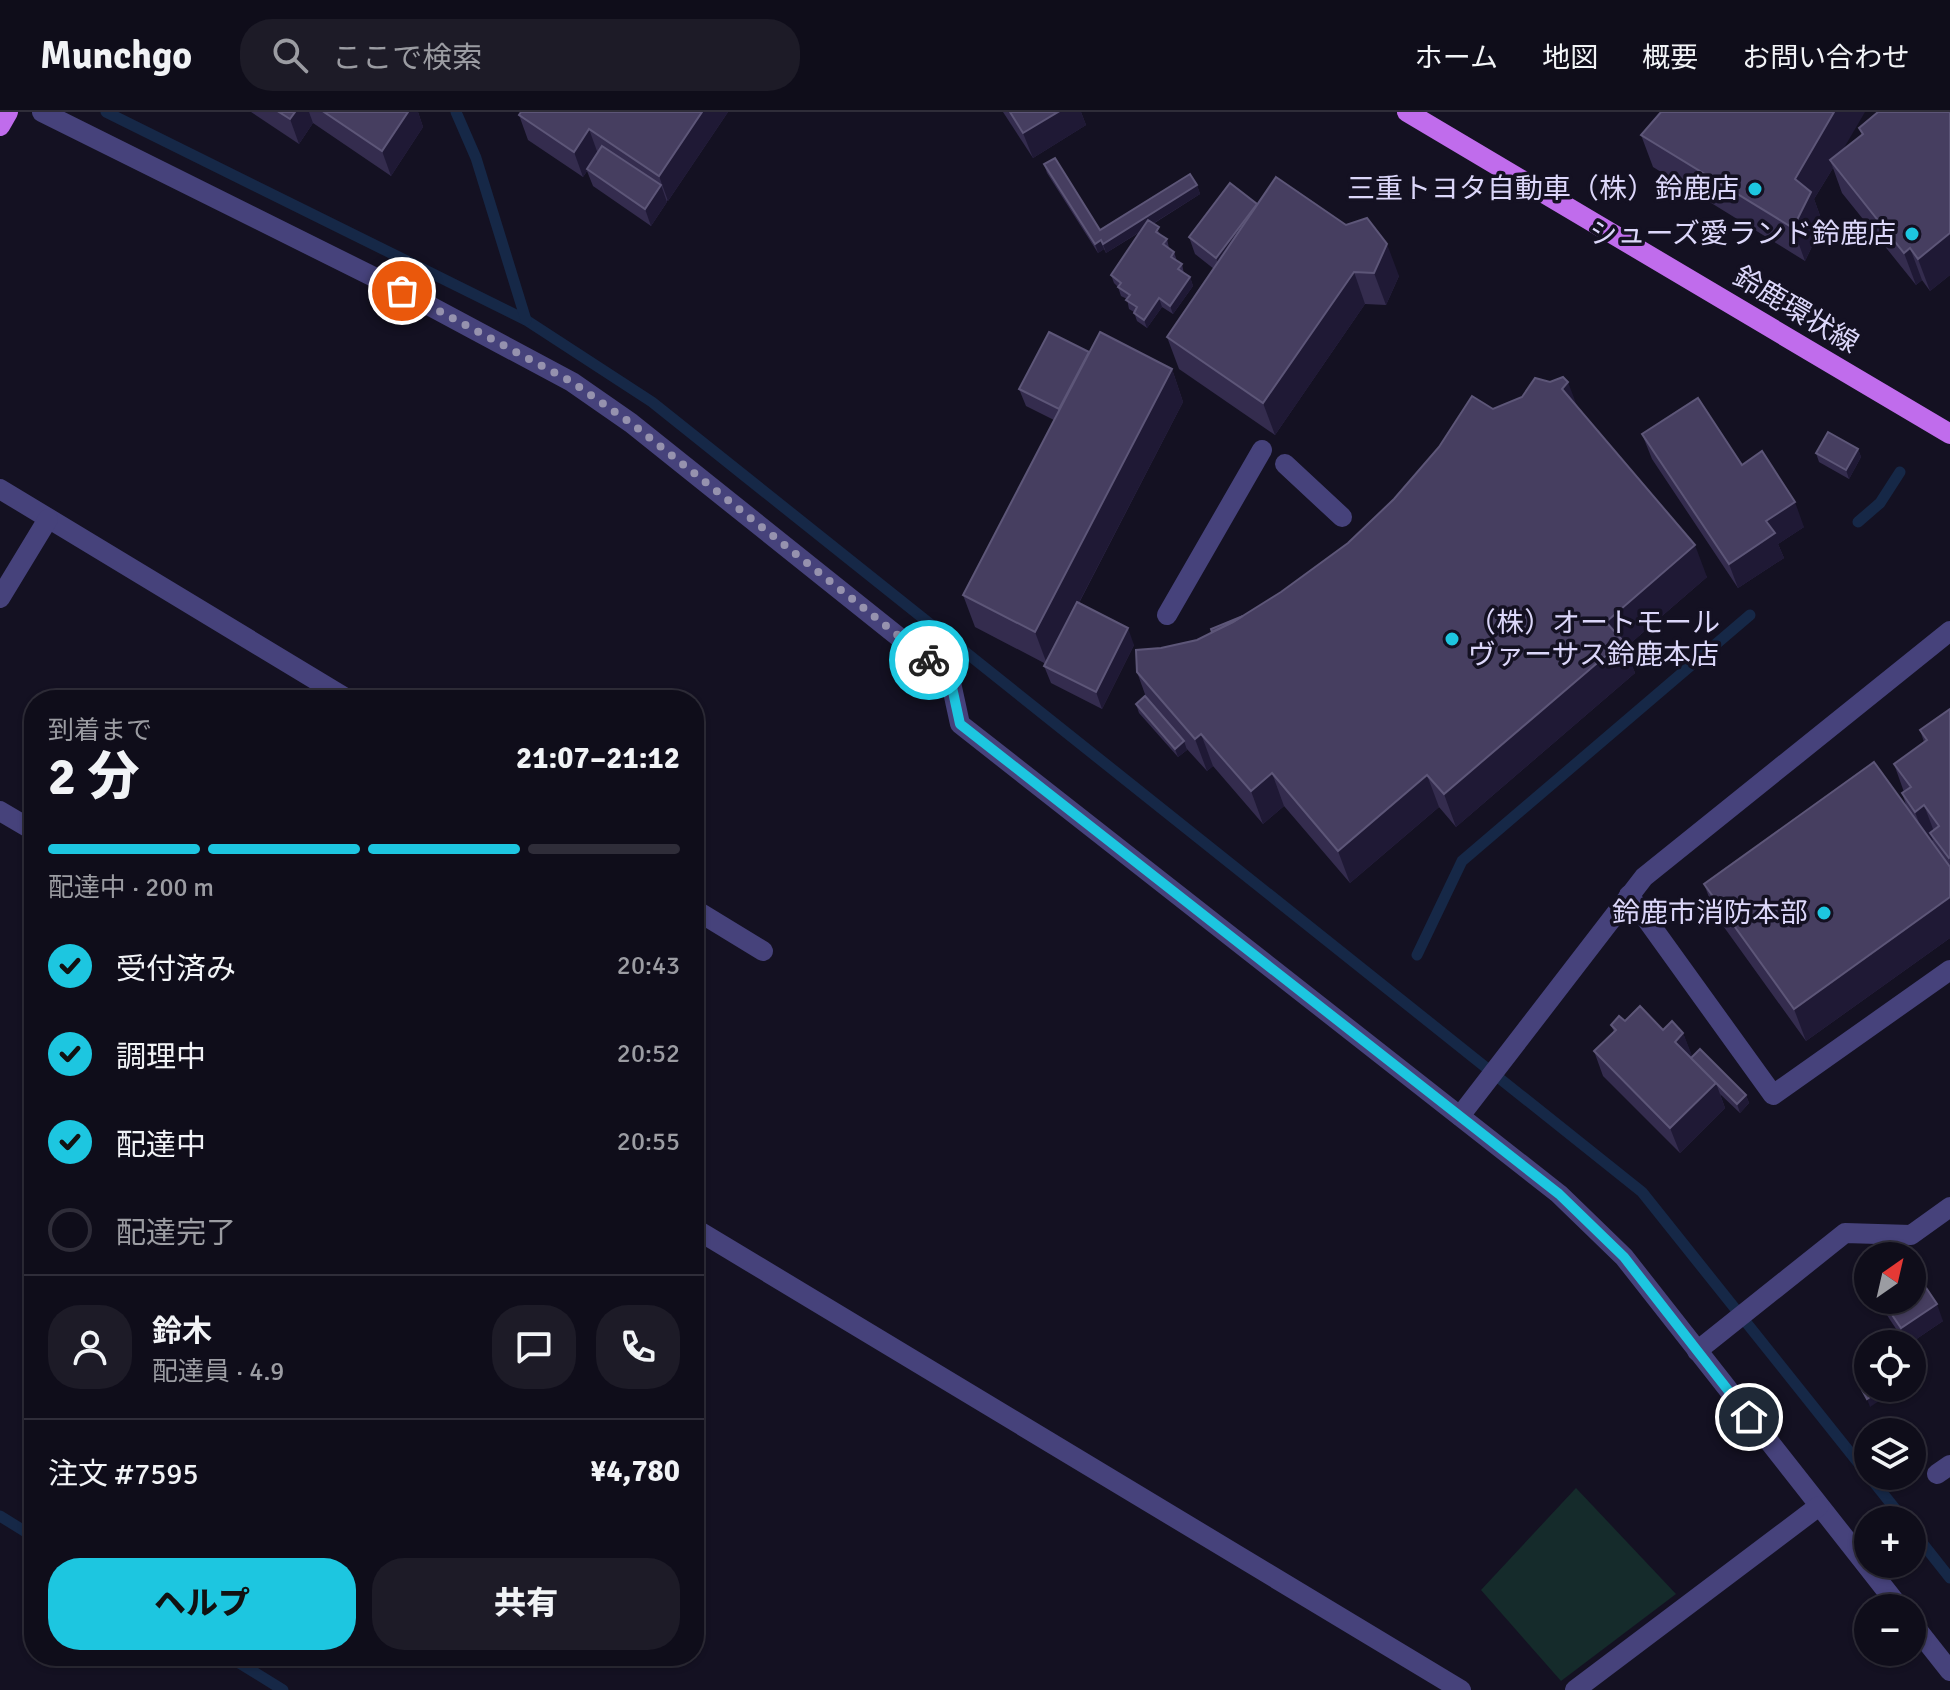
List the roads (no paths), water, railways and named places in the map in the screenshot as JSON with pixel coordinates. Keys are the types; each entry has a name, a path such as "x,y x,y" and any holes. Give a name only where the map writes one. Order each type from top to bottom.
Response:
{"main road":[{"path":"0,126 8,112"},
{"name":"鈴鹿環状線","path":"1407,112 1947,429"}],"street":[{"path":"42,112 388,284 572,382 631,423 950,678 960,724 1559,1194 1624,1257 1889,1594"},
{"path":"1167,615 1262,450"},
{"path":"1285,464 1342,517"},
{"path":"0,489 313,690"},
{"path":"0,598 48,519"},
{"path":"1460,1116 1644,877 1950,631"},
{"path":"0,811 24,825"},
{"path":"1629,895 1773,1095 1950,970"},
{"path":"704,915 763,951"},
{"path":"1697,1351 1845,1233 1911,1235 1950,1207"},
{"path":"704,1234 1461,1690"},
{"path":"1575,1690 1819,1506"},
{"path":"1926,1641 1950,1671"}],"waterway":[{"path":"106,112 526,320 652,402 1642,1192 1854,1457"},
{"path":"456,112 476,158 526,320"},
{"path":"1858,522 1880,503 1900,472"},
{"path":"1417,955 1462,861 1750,615"},
{"path":"1880,1490 1893,1506"},
{"path":"0,1516 24,1531"},
{"path":"1926,1548 1950,1578"},
{"path":"244,1666 283,1690"}],"place":[{"name":"三重トヨタ自動車（株）鈴鹿店","path":"1755,189"},
{"name":"シューズ愛ランド鈴鹿店","path":"1912,234"},
{"name":"（株）オートモール ヴァーサス鈴鹿本店","path":"1452,639"},
{"name":"鈴鹿市消防本部","path":"1824,913"}]}
